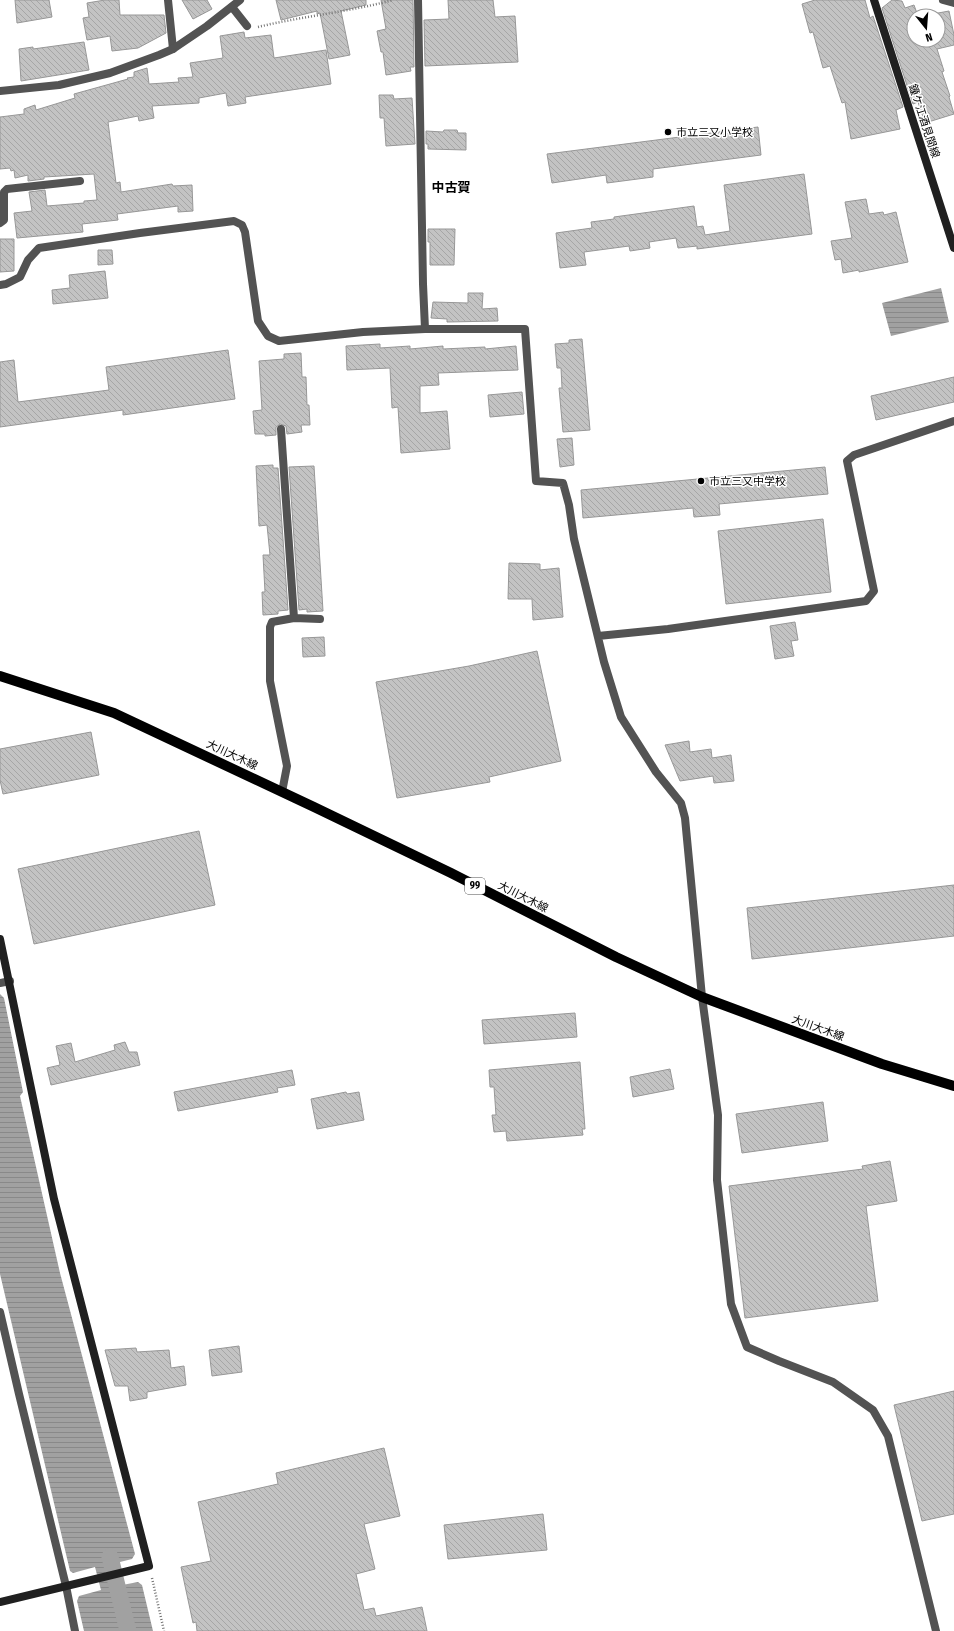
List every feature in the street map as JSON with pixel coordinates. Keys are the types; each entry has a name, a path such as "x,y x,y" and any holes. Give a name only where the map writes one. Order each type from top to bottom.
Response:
{"main road":[{"name":"大川大木線","path":"0,676 114,713 451,873 616,957 702,997 882,1064 954,1086"}],"street":[{"path":"168,0 173,49"},
{"path":"0,91 66,84 110,73 173,49 240,0"},
{"path":"418,0 425,329"},
{"name":"鐘ケ江酒見間線","path":"874,0 954,248"},
{"path":"943,0 954,3"},
{"path":"232,7 247,26"},
{"path":"0,223 4,220 4,192 7,189 80,181"},
{"path":"0,285 6,284 20,277 28,260 39,248 234,221 242,225 245,232 258,322 268,336 279,341 363,332 425,329 525,329 536,481 563,483 569,505 574,539 604,662 622,717 656,772 681,803 685,818 702,997 718,1115 716,1180 731,1304 747,1347 779,1362 833,1382 873,1410 888,1436 936,1631"},
{"path":"598,636 668,629 866,601 874,591 847,461 854,455 954,421"},
{"path":"281,430 294,618"},
{"path":"282,792 287,766 270,682 270,627 272,622 294,618 320,619"},
{"path":"0,939 10,981 54,1199 149,1566 0,1602"},
{"path":"0,983 10,981"},
{"path":"0,1312 66,1586 75,1631"}],"path":[{"path":"247,26 257,27 368,7 393,0"},
{"path":"149,1566 164,1631"}],"shaded area":[{"path":"941,288 949,322 891,336 882,303"},
{"path":"0,994 4,998 23,1092 20,1096 60,1273 135,1554 132,1559 112,1564 117,1586 138,1582 142,1585 153,1631 84,1631 77,1601 79,1596 101,1590 95,1567 73,1573 70,1571 0,1274"}],"building":[{"path":"15,0 49,0 52,17 17,23"},
{"path":"105,0 119,0 120,15 164,15 166,33 138,48 112,51 110,36 87,40 83,18 89,17 87,3"},
{"path":"182,0 207,0 212,9 193,19"},
{"path":"276,0 366,0 366,5 341,11 350,55 329,59 320,13 317,14 317,11 281,20"},
{"path":"381,0 413,0 414,67 410,67 411,71 386,75 383,52 381,52 377,31 386,29"},
{"path":"448,0 493,0 495,17 515,16 518,62 425,66 424,20 449,19"},
{"path":"815,0 865,0 870,18 873,16 903,107 896,110 900,129 851,139 845,102 842,103 830,66 823,68 813,32 810,33 802,4"},
{"path":"892,0 902,1 905,8 914,5 915,8 906,8 906,48 941,48 937,49 944,71 942,72 954,114 925,123 918,102 913,104 882,8"},
{"path":"949,11 954,35 954,45 946,47 946,12"},
{"path":"244,32 245,38 271,35 274,58 326,50 331,84 245,97 246,103 228,106 226,93 199,98 199,103 152,106 154,118 139,121 138,116 108,122 116,183 120,182 121,192 172,184 173,186 192,185 193,211 178,212 178,206 117,214 118,220 82,224 83,232 17,238 14,213 32,211 29,192 45,190 47,206 84,203 84,201 97,200 94,174 44,177 44,179 28,181 28,175 15,178 14,170 11,171 10,168 0,169 0,117 24,114 24,109 35,105 36,110 75,98 74,94 134,77 134,72 147,68 149,84 179,82 178,78 193,77 190,63 223,58 220,36"},
{"path":"84,42 89,70 21,81 19,49 33,47 33,49"},
{"path":"379,95 393,95 394,99 412,98 415,144 386,146 384,118 380,118"},
{"path":"758,127 761,155 653,169 653,177 607,183 606,175 552,183 547,154"},
{"path":"444,130 457,130 458,133 466,133 466,150 428,149 428,144 426,144 426,131 443,132"},
{"path":"804,174 812,234 697,249 697,246 678,248 676,238 649,242 650,248 630,251 629,246 584,252 586,265 560,268 556,233 592,228 591,222 614,219 614,217 694,206 697,227 703,226 705,235 730,231 724,185"},
{"path":"866,199 869,214 883,212 884,215 896,212 908,262 859,272 859,270 843,273 841,259 835,260 831,241 852,238 845,202"},
{"path":"428,229 455,229 454,265 430,265 430,242 428,242"},
{"path":"0,239 14,239 14,271 0,272"},
{"path":"98,250 112,250 113,264 98,265"},
{"path":"105,271 108,298 53,304 52,290 70,288 69,275"},
{"path":"468,293 483,293 482,309 497,308 498,321 447,322 447,319 431,318 433,302 468,303"},
{"path":"582,339 590,430 563,432 559,388 562,388 561,368 557,368 555,344 569,343 569,340"},
{"path":"380,344 380,348 410,346 410,349 443,346 443,349 485,347 485,349 516,346 518,370 438,373 439,385 420,386 420,413 447,411 450,449 401,453 398,407 392,408 390,368 347,370 346,346"},
{"path":"228,350 235,399 123,415 123,410 0,427 0,362 14,360 18,402 109,390 106,367"},
{"path":"301,353 302,377 306,377 307,405 309,405 310,425 301,425 302,432 287,434 286,426 280,424 276,427 276,435 265,436 265,434 255,434 253,411 262,410 259,361 284,359 284,354"},
{"path":"954,377 954,402 876,420 871,396"},
{"path":"522,392 524,414 490,417 488,395"},
{"path":"572,438 574,465 560,467 557,439"},
{"path":"273,465 273,468 278,468 288,610 278,611 278,614 263,615 262,592 265,592 263,555 270,555 267,525 259,526 256,466"},
{"path":"314,466 323,611 307,612 307,609 299,610 289,467"},
{"path":"825,467 828,494 719,504 720,515 694,517 693,508 583,518 581,490"},
{"path":"823,519 831,592 726,604 718,531"},
{"path":"509,563 540,564 540,570 559,568 563,617 533,620 532,599 508,599"},
{"path":"795,622 798,640 791,641 794,656 775,659 770,626"},
{"path":"324,637 325,656 303,657 302,638"},
{"path":"537,651 561,761 489,777 490,782 397,798 376,682 469,666"},
{"path":"91,732 99,775 3,794 0,780 0,749"},
{"path":"689,741 690,752 711,749 712,758 731,755 734,781 714,783 713,776 680,781 665,745"},
{"path":"199,831 215,905 34,944 18,869"},
{"path":"954,885 954,936 752,959 747,908"},
{"path":"575,1013 577,1037 484,1044 482,1020"},
{"path":"125,1042 129,1052 137,1052 140,1065 51,1085 47,1068 60,1065 56,1046 71,1043 75,1062 115,1050 114,1045"},
{"path":"580,1062 585,1129 582,1129 583,1135 507,1141 506,1131 494,1132 492,1115 496,1115 494,1087 490,1087 489,1070"},
{"path":"670,1069 674,1089 633,1097 630,1077"},
{"path":"292,1070 295,1085 277,1088 278,1092 178,1111 174,1092"},
{"path":"346,1092 347,1094 359,1092 364,1120 317,1129 311,1099"},
{"path":"823,1102 828,1141 742,1153 736,1114"},
{"path":"890,1161 897,1201 866,1206 878,1301 745,1318 729,1186 863,1169 862,1166"},
{"path":"239,1346 242,1372 212,1376 209,1350"},
{"path":"136,1348 137,1352 169,1350 171,1368 184,1366 186,1385 147,1392 147,1398 130,1401 128,1386 115,1386 105,1350"},
{"path":"954,1391 954,1514 922,1521 894,1405"},
{"path":"384,1448 400,1516 364,1524 375,1569 356,1574 364,1610 374,1608 376,1616 422,1607 427,1631 197,1631 196,1622 193,1623 181,1567 211,1561 198,1502 278,1484 276,1473"},
{"path":"543,1514 547,1550 448,1559 444,1525"}],"waterway":[{"path":"110,1557 128,1631"}],"place":[{"name":"市立三又小学校","path":"668,132"},
{"name":"市立三又中学校","path":"701,481"}],"district":[{"name":"中古賀","path":"451,187"}]}
